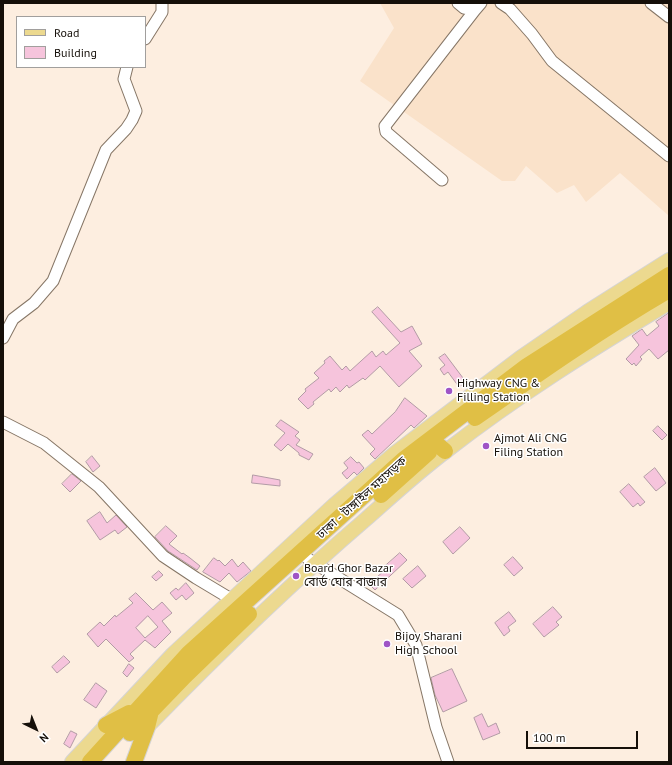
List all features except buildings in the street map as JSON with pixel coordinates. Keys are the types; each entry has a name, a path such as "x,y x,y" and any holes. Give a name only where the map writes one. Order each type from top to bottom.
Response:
{"highway":[{"name":"ঢাকা - টাঙ্গাইল মহাসড়ক","path":"90,762 146,715 190,654 399,457 523,362 669,275"},
{"name":"ঢাকা - টাঙ্গাইল মহাসড়ক","path":"102,762 185,676 311,561 442,448 642,306 669,290"},
{"path":"190,654 211,618"},
{"path":"106,725 146,715 134,762"}],"main road":[{"path":"523,362 587,312 669,260"},
{"path":"555,367 669,303"},
{"path":"72,762 173,654 231,599 334,505 399,457"}],"street":[{"path":"146,37 162,12 162,3"},
{"path":"458,3 464,8 478,6"},
{"path":"501,3 510,9 528,29 552,61 669,156"},
{"path":"651,3 669,17"},
{"path":"442,180 386,132 385,126 478,6"},
{"path":"3,338 13,320 34,303 53,281 106,150 126,129 132,120 136,111 124,79 127,68"},
{"path":"3,422 44,443 99,487 163,556 231,599"},
{"path":"311,561 398,615 416,645 436,727 448,762"}],"shaded area":[{"path":"380,3 669,3 669,216 620,173 586,202 574,185 557,193 526,166 515,181 502,181 360,81 394,28"}],"place":[{"name":"Highway CNG & Filling Station","path":"449,391"},
{"name":"Ajmot Ali CNG Filing Station","path":"486,446"},
{"name":"Board Ghor Bazar বোর্ড ঘোর বাজার","path":"296,576"},
{"name":"Bijoy Sharani High School","path":"387,644"}]}
